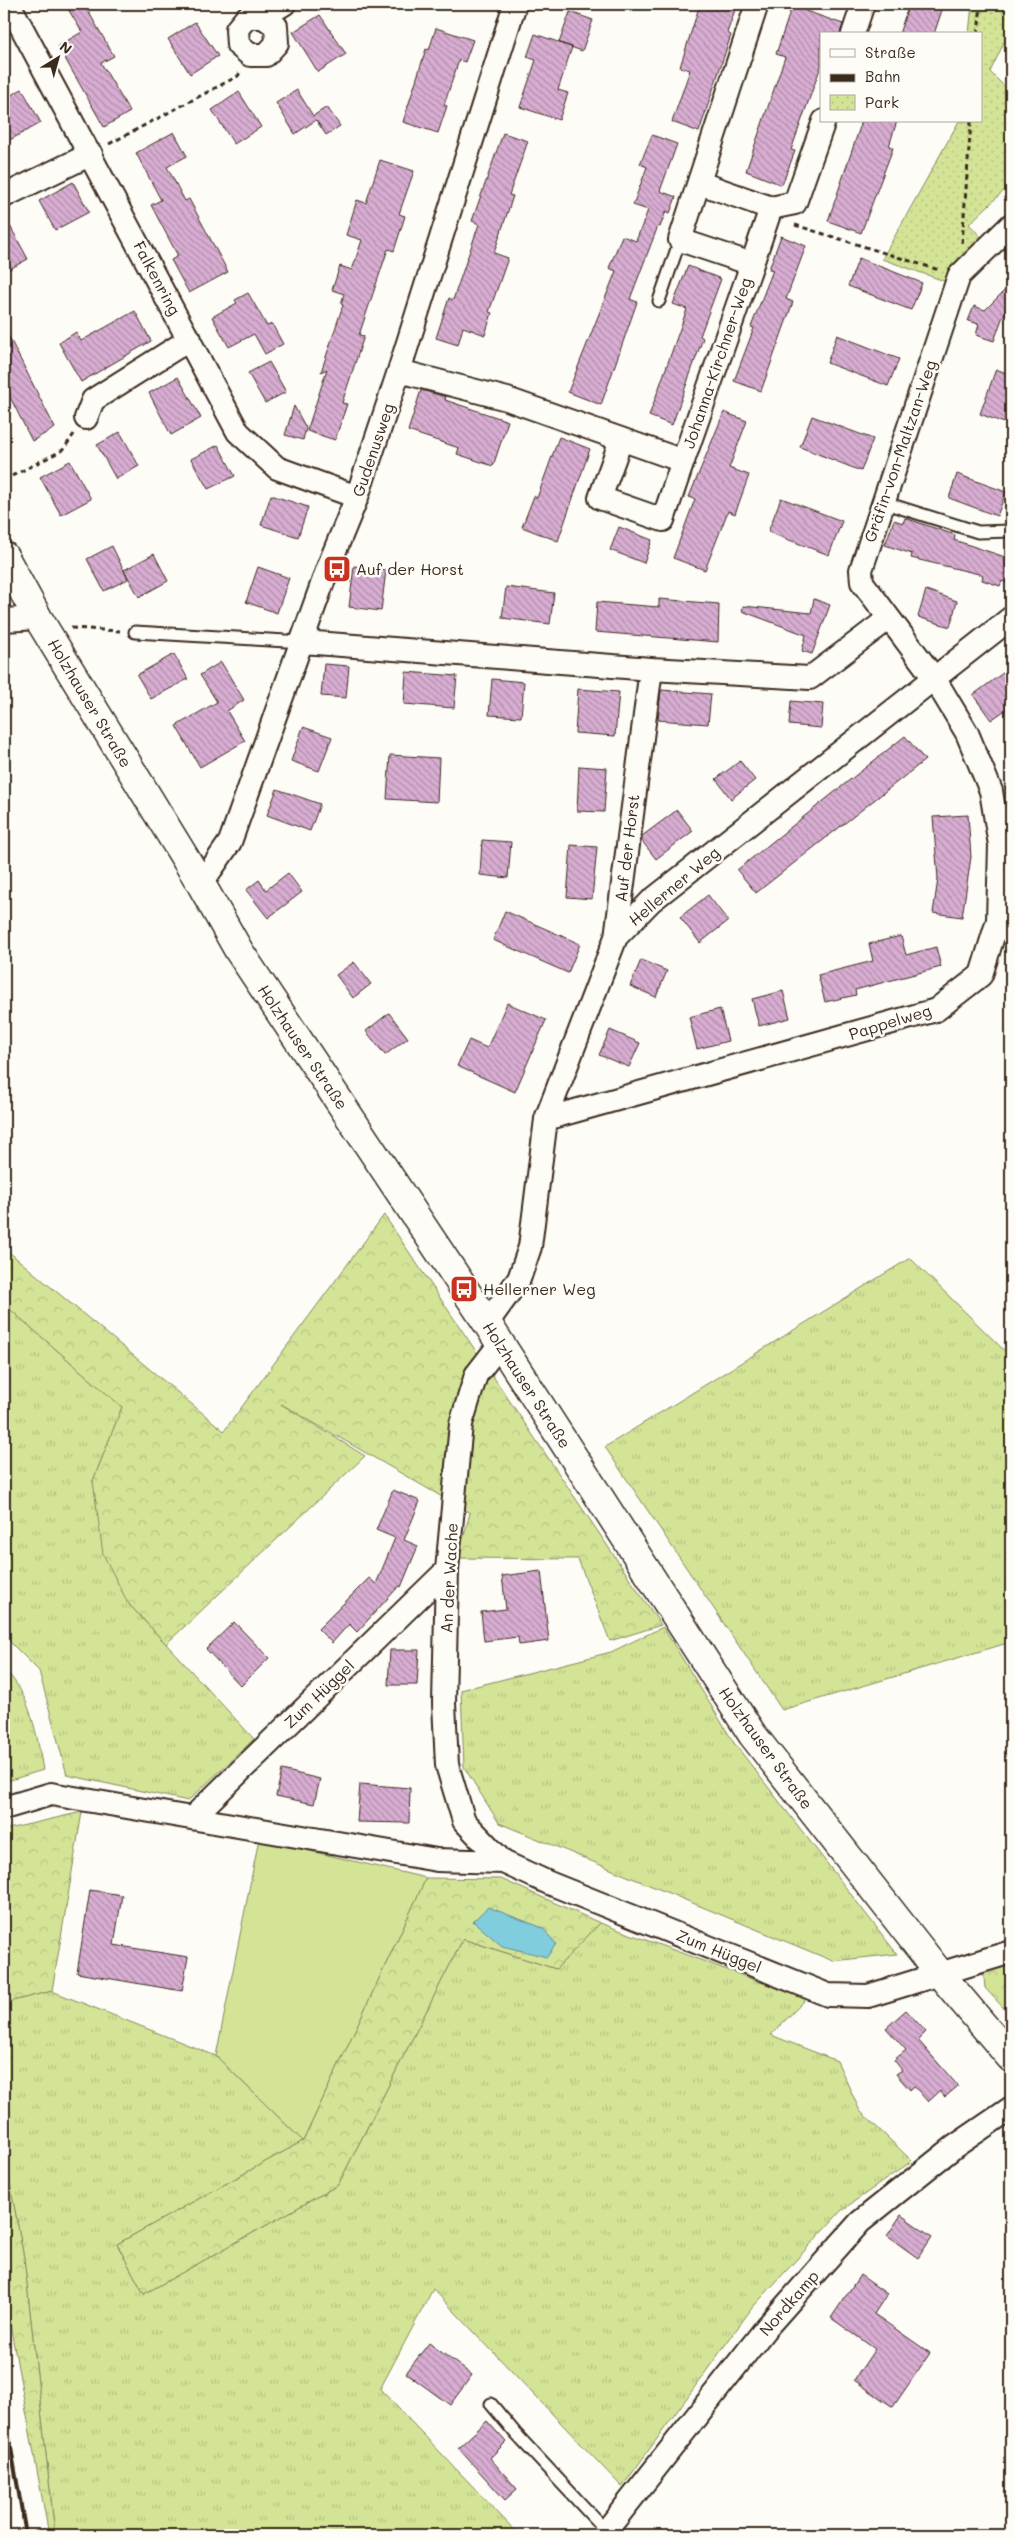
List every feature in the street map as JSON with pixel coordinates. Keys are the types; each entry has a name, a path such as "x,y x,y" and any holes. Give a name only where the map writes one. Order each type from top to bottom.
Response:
{"street":[{"name":"Falkenring","path":"9,4 190,339 238,432 277,468 357,497"},
{"path":"250,55 266,55 277,43 276,26 263,17 284,4"},
{"path":"854,32 863,4"},
{"name":"Gudenusweg","path":"201,884 230,842 329,566 357,497 399,371 507,6"},
{"path":"680,240 700,183 753,13"},
{"path":"700,183 769,212 795,203 824,122"},
{"path":"4,196 91,154"},
{"name":"Johanna-Kirchner-Weg","path":"621,440 600,498 663,520 769,212"},
{"name":"Gräfin-von-Maltzan-Weg","path":"934,678 862,582 861,570 882,502 959,276 1011,224"},
{"name":"Johanna-Kirchner-Weg","path":"680,240 752,264"},
{"path":"86,418 93,400 190,339"},
{"name":"Johanna-Kirchner-Weg","path":"399,371 506,399 683,462"},
{"name":"Holzhauser Straße","path":"4,556 38,618 201,884 239,951 494,1334 752,1734 940,1974 1011,2058"},
{"path":"4,620 38,618"},
{"name":"Hellerner Weg","path":"494,1334 519,1279 530,1247 546,1119 616,937 651,901 1011,618"},
{"path":"303,642 651,669 810,678 888,619"},
{"name":"Auf der Horst","path":"616,937 651,669"},
{"name":"Pappelweg","path":"546,1119 936,1010 982,975 998,920 1000,845 991,791 967,733 934,678"},
{"name":"An der Wache","path":"464,1821 447,1764 444,1703 446,1570 462,1424 476,1375 494,1334"},
{"name":"Zum Hüggel","path":"192,1818 446,1570"},
{"name":"Zum Hüggel","path":"4,1808 51,1794 437,1860 503,1862 828,1995 868,1996 1011,1952"},
{"name":"Zum Hüggel","path":"464,1821 503,1862"},
{"name":"Nordkamp","path":"604,2533 766,2328 860,2222 954,2147 1011,2108"}],"lane":[{"path":"659,300 680,240"},
{"path":"882,502 978,532 1011,531"},
{"path":"135,632 303,642"},
{"path":"491,2404 604,2533"}],"path":[{"path":"978,32 981,4"},
{"path":"91,154 238,76 250,55"},
{"path":"769,212 959,276 971,122"},
{"path":"4,480 64,450 86,418"},
{"path":"38,618 60,629 74,627 135,632"}],"green space":[{"path":"972,4 1011,4 1011,28 990,72 1011,93 1011,184 969,224 981,237 954,265 947,282 882,259 958,122 982,122 982,32 969,32"},
{"path":"384,1215 661,1625 610,1641 578,1559 458,1558 470,1513 281,1404 365,1456 166,1644 128,1603 103,1554 93,1481 122,1407 4,1304 4,1248 224,1431"},
{"path":"910,1258 1011,1357 1011,1642 782,1710 605,1447"},
{"path":"4,1304 122,1407 93,1481 128,1603 254,1739 188,1801 67,1775 39,1671 4,1636"},
{"path":"663,1627 734,1743 897,1954 833,1961 499,1823 464,1767 461,1690 611,1652"},
{"path":"4,1669 13,1679 27,1703 35,1730 43,1770 4,1782"},
{"path":"82,1812 52,1991 4,2003 4,1830"},
{"path":"259,1839 426,1878 303,2141 216,2056"},
{"path":"426,1878 501,1879 600,1923 556,1969 463,1939 338,2185 144,2294 117,2244 303,2141"},
{"path":"600,1923 806,1999 771,2035 837,2061 860,2111 912,2161 842,2210 752,2308 622,2487 433,2289 380,2389 519,2535 55,2535 24,2258 4,2153 4,2003 52,1991 216,2056 303,2141 117,2244 144,2294 338,2185 463,1939 556,1969"},
{"path":"1011,1960 1011,2016 985,1988 983,1968"},
{"path":"4,2153 24,2258 55,2535 49,2535 4,2292"},
{"path":"4,2492 11,2535 8,2535 4,2513"}],"water":[{"path":"488,1907 543,1928 556,1944 547,1957 502,1946 473,1921"}],"building":[{"path":"65,4 84,4 114,56 101,63 130,112 104,127 58,46 82,32"},
{"path":"700,4 737,4 727,33 731,35 699,132 672,122 690,70 680,67"},
{"path":"909,4 944,4 935,32 900,32"},
{"path":"792,6 843,24 841,32 820,32 820,69 791,150 795,151 782,185 746,171 785,57 776,54"},
{"path":"570,12 593,20 582,51 559,43"},
{"path":"320,15 346,54 318,72 293,32"},
{"path":"195,22 218,56 190,74 168,39"},
{"path":"436,28 473,40 465,62 459,60 444,105 447,106 438,133 403,122 426,49 429,50"},
{"path":"535,34 572,47 558,90 568,93 559,120 520,107 536,60 527,57"},
{"path":"22,89 41,123 4,143 4,99"},
{"path":"297,90 313,116 327,107 340,126 326,135 316,120 295,134 276,103"},
{"path":"239,92 261,127 234,144 212,110"},
{"path":"862,122 897,122 889,146 893,148 861,233 828,221"},
{"path":"174,132 187,156 167,167 185,201 189,199 228,272 189,293 171,260 178,256 151,205 161,200 136,153"},
{"path":"503,133 528,141 509,195 513,196 494,253 508,258 489,312 492,313 485,335 463,327 458,345 436,338 449,298 453,300 479,224 472,221"},
{"path":"652,135 677,144 660,191 676,197 670,213 666,211 660,227 658,226 630,299 637,302 601,405 568,392 616,271 609,268 622,236 636,241 648,210 633,205 647,167 640,164"},
{"path":"380,160 414,171 399,214 405,216 394,251 388,249 359,335 364,336 342,403 347,404 335,440 307,431 327,369 321,372 343,305 341,304 344,294 332,290 340,266 352,270 362,240 346,235 357,200 366,203"},
{"path":"73,182 89,212 55,230 39,201"},
{"path":"4,215 28,259 4,272"},
{"path":"781,236 806,246 786,299 793,302 761,391 734,381 754,328 751,327 773,270 769,269"},
{"path":"859,258 922,283 911,310 848,286"},
{"path":"688,266 721,279 700,336 703,338 672,425 649,416 687,309 673,304"},
{"path":"1011,284 1011,308 1003,316 994,341 976,335 979,324 968,321 974,306 985,310"},
{"path":"248,293 267,326 272,324 283,344 265,354 254,334 229,347 212,317 237,303 235,300"},
{"path":"135,311 151,341 81,382 59,343 76,332 81,341"},
{"path":"4,327 55,428 32,441 4,385"},
{"path":"837,335 899,359 888,386 827,363"},
{"path":"269,362 286,392 265,403 248,373"},
{"path":"996,369 1011,375 1011,412 1007,424 980,414"},
{"path":"178,377 201,418 171,435 149,393"},
{"path":"421,390 446,397 445,400 508,421 493,466 457,454 459,448 408,431"},
{"path":"294,406 306,428 303,440 285,435"},
{"path":"724,412 747,421 729,468 749,475 735,514 728,511 705,570 673,558 695,499 689,497"},
{"path":"812,416 873,439 861,471 800,447"},
{"path":"120,432 139,466 116,479 97,445"},
{"path":"559,437 590,449 558,541 522,527 534,496 537,498"},
{"path":"218,445 235,476 208,489 191,459"},
{"path":"70,461 91,499 61,515 40,477"},
{"path":"957,474 1006,492 997,516 949,498"},
{"path":"271,495 308,507 298,537 261,525"},
{"path":"781,498 842,521 829,555 768,532"},
{"path":"905,518 955,535 954,540 1011,559 1011,570 1007,583 1002,581 1000,586 982,580 983,575 911,558 912,554 885,545 894,520 903,523"},
{"path":"619,527 652,540 644,563 610,550"},
{"path":"112,546 128,579 104,591 87,559"},
{"path":"154,554 168,581 139,597 124,570"},
{"path":"354,566 386,570 381,611 349,607"},
{"path":"258,567 289,578 277,613 246,602"},
{"path":"506,587 554,593 550,624 502,618"},
{"path":"926,590 957,601 950,627 918,617"},
{"path":"659,599 719,604 718,642 595,632 597,602 659,607"},
{"path":"814,599 830,605 812,654 802,651 806,635 742,611 743,606 811,613"},
{"path":"174,654 188,679 151,699 137,675"},
{"path":"221,662 244,700 227,711 245,741 200,767 176,726 217,702 200,675"},
{"path":"324,664 349,666 346,698 321,696"},
{"path":"1011,667 1011,706 991,720 973,695"},
{"path":"406,672 457,676 454,708 404,704"},
{"path":"492,679 524,682 521,717 489,715"},
{"path":"578,689 619,692 615,736 575,733"},
{"path":"661,690 711,694 708,724 658,720"},
{"path":"791,701 823,704 821,728 789,725"},
{"path":"303,727 332,737 319,771 291,761"},
{"path":"905,736 925,760 756,893 737,870"},
{"path":"390,755 439,758 437,802 387,799"},
{"path":"740,761 755,780 731,799 716,779"},
{"path":"579,766 607,768 604,812 577,811"},
{"path":"277,789 320,804 310,831 267,815"},
{"path":"677,810 693,831 656,859 642,841 642,836"},
{"path":"968,815 971,857 962,917 933,913 938,879 933,817"},
{"path":"482,840 511,842 508,878 480,875"},
{"path":"571,845 597,847 592,899 567,897"},
{"path":"288,873 302,892 268,918 246,890 259,880 266,890"},
{"path":"708,895 728,921 700,943 680,917"},
{"path":"505,911 580,944 568,973 493,940"},
{"path":"901,936 906,955 936,947 941,967 855,990 856,995 825,1002 818,975 873,961 869,944"},
{"path":"641,960 667,971 656,997 630,986"},
{"path":"354,962 371,984 353,998 336,975"},
{"path":"783,991 790,1018 759,1026 752,999"},
{"path":"507,1003 546,1020 515,1092 457,1066 469,1040 487,1048"},
{"path":"720,1009 728,1041 697,1049 689,1017"},
{"path":"389,1013 408,1038 385,1055 366,1031"},
{"path":"610,1030 640,1043 629,1067 599,1055"},
{"path":"393,1490 420,1501 404,1540 418,1546 401,1587 399,1586 357,1632 349,1624 332,1643 318,1629 369,1578 376,1584 395,1538 376,1530"},
{"path":"541,1571 549,1641 519,1645 518,1637 484,1641 481,1612 506,1609 502,1576"},
{"path":"234,1622 269,1658 241,1686 206,1649"},
{"path":"390,1650 419,1650 417,1685 388,1685"},
{"path":"282,1770 320,1779 314,1804 276,1796"},
{"path":"360,1784 410,1788 409,1823 357,1822"},
{"path":"90,1890 122,1895 114,1945 188,1957 182,1991 77,1973"},
{"path":"906,2010 926,2032 918,2040 958,2086 945,2097 940,2091 928,2102 914,2086 910,2090 896,2074 902,2070 894,2060 906,2050 886,2028"},
{"path":"901,2215 932,2237 918,2258 887,2236"},
{"path":"860,2275 887,2294 874,2314 930,2353 893,2407 854,2380 875,2349 831,2318"},
{"path":"429,2343 472,2375 450,2405 406,2373"},
{"path":"487,2421 506,2442 490,2458 517,2489 505,2500 458,2448"}],"railway":[{"path":"4,2407 26,2535"}],"place":[{"name":"Auf der Horst","path":"337,569"},
{"name":"Hellerner Weg","path":"464,1289"}]}
